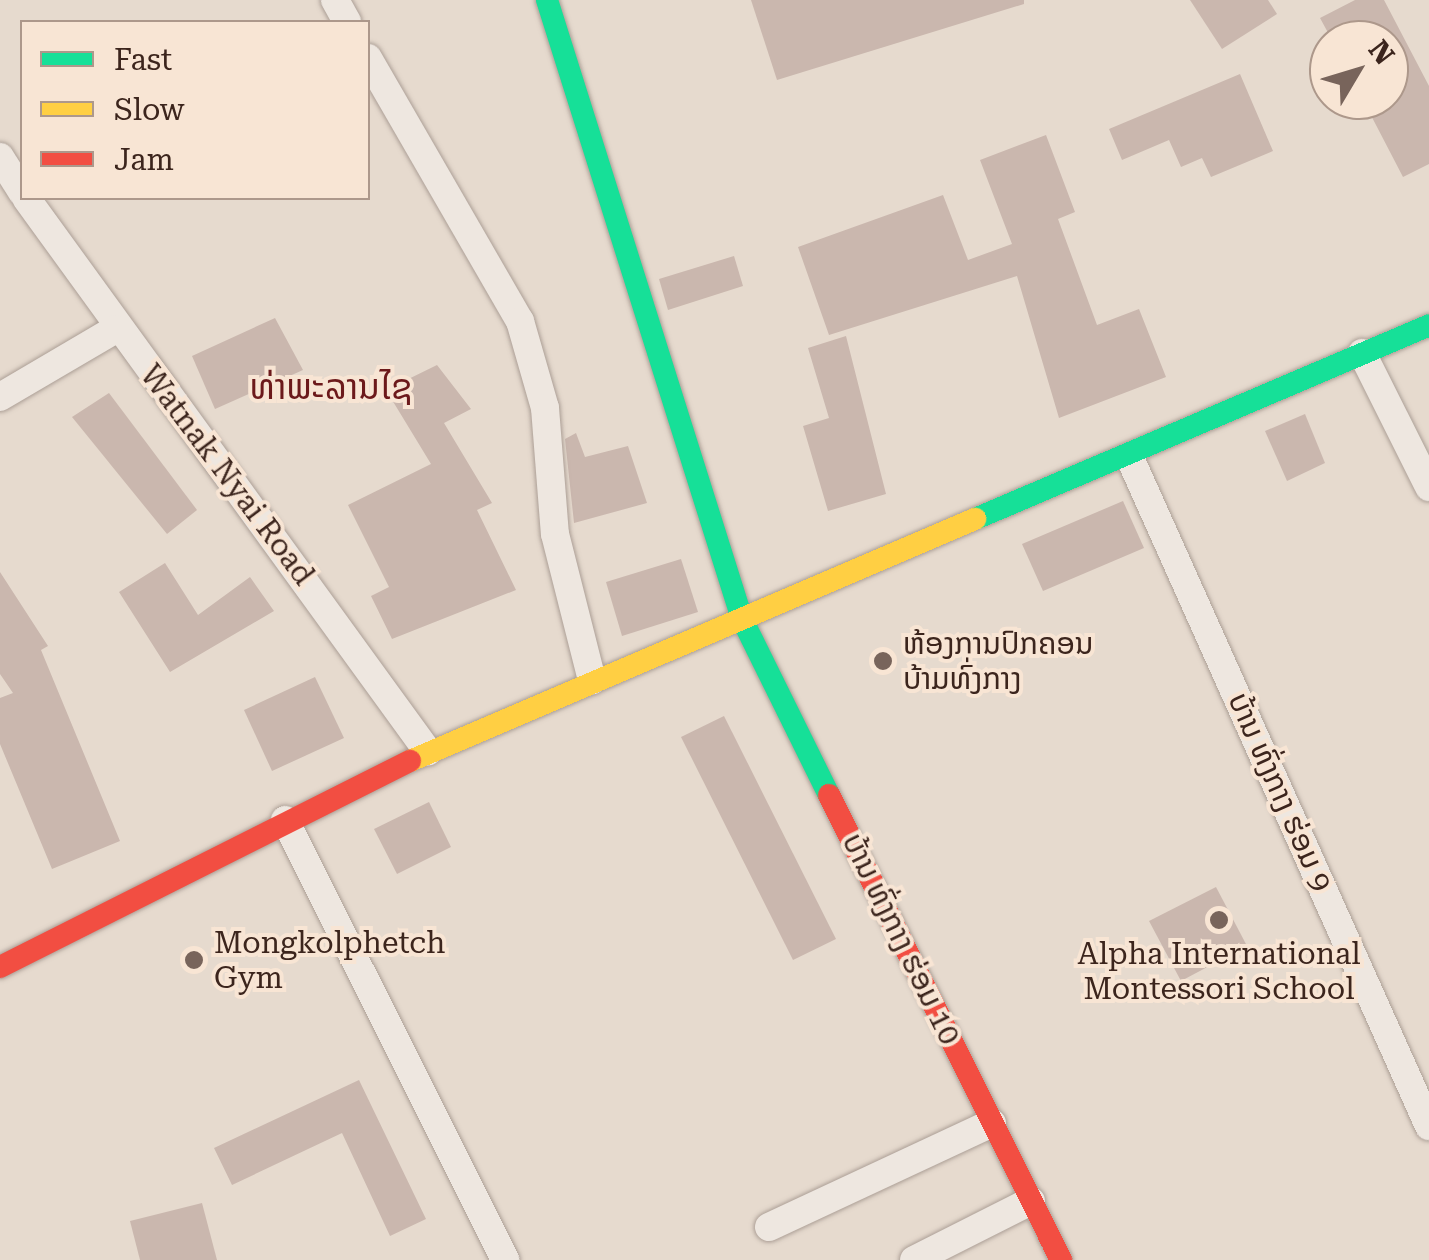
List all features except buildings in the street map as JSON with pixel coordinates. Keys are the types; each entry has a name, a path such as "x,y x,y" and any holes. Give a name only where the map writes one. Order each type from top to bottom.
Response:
{"street":[{"name":"ບ້ານ ທົ່ງກາງ ຮ່ອມ 10","path":"547,0 742,618 1061,1260"},
{"path":"370,61 520,321 545,408 554,534 592,680"},
{"name":"Watnak Nyai Road","path":"0,157 20,189"},
{"name":"Watnak Nyai Road","path":"27,200 116,329 428,752"},
{"path":"0,967 284,820 428,752 592,680 1130,458 1429,325"},
{"path":"0,397 116,329"},
{"path":"1362,353 1429,488"},
{"name":"ບ້ານ ທົ່ງກາງ ຮ່ອມ 9","path":"1130,458 1429,1126"},
{"path":"284,820 506,1260"},
{"path":"769,1228 992,1123"},
{"path":"914,1260 1031,1201"}],"traffic: fast":[{"path":"547,0 742,619 829,795"},
{"path":"975,519 1429,325"}],"traffic: slow":[{"path":"410,761 975,519"}],"traffic: jam":[{"path":"0,967 410,761"},
{"path":"829,795 1061,1260"}],"place":[{"name":"ຫ້ອງການປົກຄອນ ບ້າມທົ່ງກາງ","path":"883,661"},
{"name":"Alpha International Montessori School","path":"1219,920"},
{"name":"Mongkolphetch Gym","path":"194,960"}],"district":[{"name":"ທ່າພະລານໄຊ","path":"331,388"}]}
